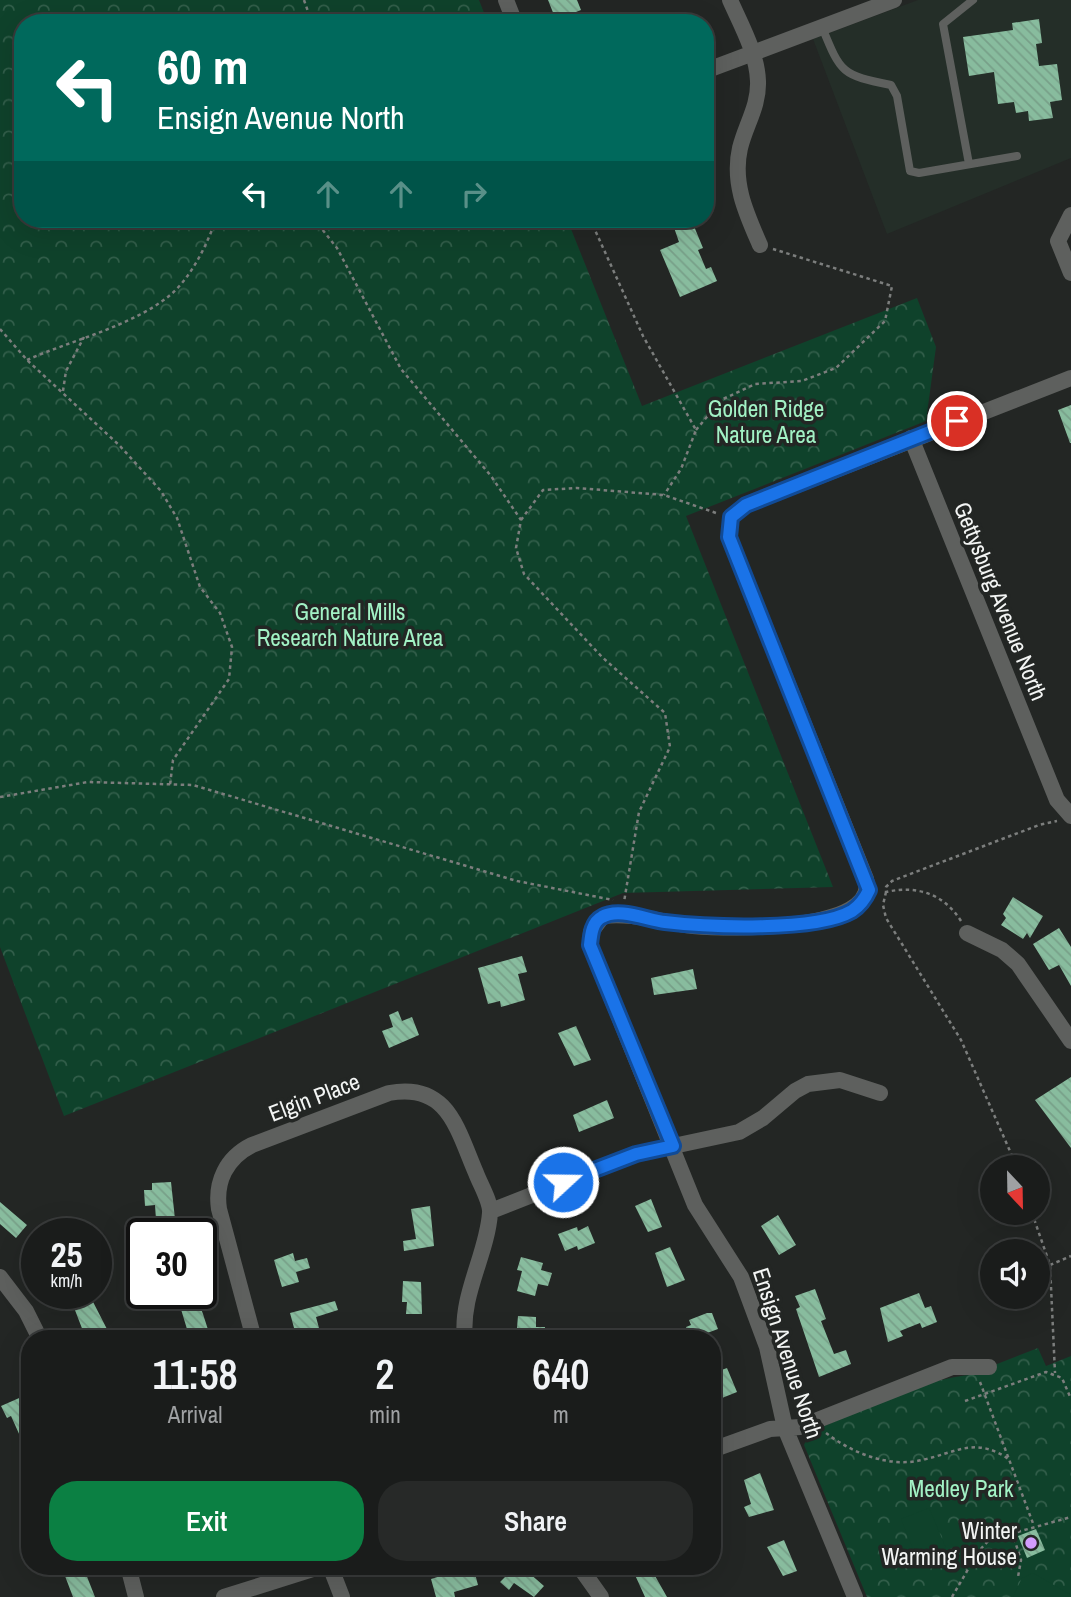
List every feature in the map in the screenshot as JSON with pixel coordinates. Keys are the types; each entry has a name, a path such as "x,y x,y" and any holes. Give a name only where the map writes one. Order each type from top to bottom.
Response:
{"street":[{"path":"730,0 752,54 758,80 756,109 741,146 737,182 760,245"},
{"path":"714,68 894,0"},
{"path":"1071,215 1058,241 1071,273"},
{"path":"626,906 684,925 739,927 831,917 851,912 864,901 869,890 866,878 722,518 746,505 911,438 1071,378"},
{"name":"Gettysburg Avenue North","path":"911,438 1066,818"},
{"name":"Ensign Avenue North","path":"626,906 596,921 591,932 590,945 700,1215 741,1277 767,1347 785,1428 855,1597"},
{"path":"967,933 1002,950 1018,964 1071,1041"},
{"path":"466,1330 467,1306 491,1211 636,1154 739,1132 763,1118 795,1091 817,1082 840,1080 880,1093"},
{"name":"Elgin Place","path":"252,1330 219,1209 219,1183 225,1170 241,1151 252,1145 389,1093 406,1090 429,1096 448,1110 455,1122 491,1211"},
{"path":"0,1277 26,1311 36,1330"},
{"path":"721,1447 770,1429 817,1420 935,1373 981,1366"},
{"path":"130,1575 136,1597"},
{"path":"224,1597 294,1575"},
{"path":"333,1575 342,1597"},
{"path":"585,1575 601,1597"}],"lane":[{"path":"969,164 943,23 973,0"},
{"path":"822,27 839,65 852,77 891,85 897,96 910,171 919,173 1017,156"}],"path":[{"path":"27,360 85,337 169,296 194,266 212,228"},
{"path":"321,228 337,248 401,369 491,476 521,520"},
{"path":"594,228 643,336 696,430"},
{"path":"664,495 681,469 696,430 721,400 755,384 802,382 836,368 885,321 892,286 760,245"},
{"path":"0,330 27,360 63,391 161,491 177,518 200,587 220,613 232,647 229,679 173,760 170,785"},
{"path":"63,391 66,371 85,337"},
{"path":"0,797 88,782 193,785 241,797 517,881 626,906 639,813 670,747 665,713 601,657 524,574 516,548 521,520 543,490 578,488 664,495 722,518"},
{"path":"1012,1155 961,1040 886,918 883,905 886,887 892,881 1039,825 1066,818"},
{"path":"886,891 922,890 941,899 960,918 967,933"},
{"path":"1055,1373 1050,1265 1071,1257"},
{"path":"981,1366 985,1393 1034,1527"},
{"path":"965,1401 1035,1375 1055,1373 1062,1378 1071,1399"},
{"path":"817,1420 822,1430 835,1441 871,1457 905,1462 921,1461 976,1447 988,1448 1010,1460"},
{"path":"952,1597 978,1552 989,1540 1071,1517"},
{"path":"1012,1532 1021,1560 1018,1577"}],"shaded area":[{"path":"918,0 1071,0 1071,158 887,234 813,39"}],"green space":[{"name":"General Mills Research Nature Area","path":"0,0 479,0 484,14 14,14 14,228 571,228 642,406 917,298 936,347 926,421 686,516 833,887 623,893 64,1116 0,947"},
{"name":"Medley Park","path":"1038,1348 1046,1366 1071,1356 1071,1597 867,1597 804,1445 810,1432 922,1385 968,1375 992,1374 992,1366"},
{"path":"929,1508 946,1548 917,1559 901,1519"},
{"path":"1033,1573 1071,1597 1013,1597 1022,1578"}],"building":[{"path":"548,0 577,0 581,10 571,14 554,14"},
{"path":"1039,19 1042,43 1036,44 1039,66 1057,64 1062,100 1050,102 1053,118 1029,121 1028,111 1016,113 1014,102 998,104 994,72 969,76 963,37 1013,30 1012,23"},
{"path":"674,228 695,228 703,248 698,250 706,269 711,267 717,281 680,297 660,250 679,242"},
{"path":"1071,405 1071,443 1070,443 1058,410"},
{"path":"1013,897 1043,916 1030,938 1027,933 1023,939 1001,925 1006,918 1003,914"},
{"path":"1059,928 1071,947 1071,986 1059,965 1049,970 1033,944"},
{"path":"522,956 527,972 518,974 525,1000 501,1007 500,1001 488,1004 478,968"},
{"path":"693,969 697,989 654,995 651,978"},
{"path":"398,1011 402,1021 412,1017 419,1035 389,1048 382,1031 393,1027 389,1015"},
{"path":"576,1026 591,1060 574,1066 558,1033"},
{"path":"1071,1077 1071,1148 1035,1100"},
{"path":"607,1100 614,1118 579,1132 573,1115"},
{"path":"171,1182 175,1218 156,1218 155,1205 145,1206 144,1190 152,1190 152,1183"},
{"path":"651,1199 662,1227 648,1232 635,1206"},
{"path":"0,1202 21,1220 21,1232 16,1238 0,1224"},
{"path":"430,1206 434,1246 404,1251 403,1241 416,1239 411,1209"},
{"path":"778,1215 796,1245 779,1255 761,1226"},
{"path":"588,1226 595,1243 578,1250 577,1246 565,1251 558,1234 577,1227 578,1231"},
{"path":"670,1247 685,1280 667,1287 655,1253"},
{"path":"293,1253 295,1261 307,1258 310,1268 296,1272 299,1282 282,1287 274,1260"},
{"path":"521,1257 543,1263 541,1270 552,1273 548,1286 538,1284 535,1296 517,1291 522,1271 517,1270"},
{"path":"403,1281 421,1282 422,1314 406,1314 407,1302 402,1302"},
{"path":"815,1289 826,1319 821,1321 834,1354 846,1350 851,1364 819,1377 796,1309 800,1307 795,1296"},
{"path":"919,1293 925,1308 931,1306 937,1322 922,1328 920,1323 900,1331 903,1336 888,1342 880,1308"},
{"path":"335,1301 338,1310 316,1317 319,1328 314,1330 295,1330 290,1313"},
{"path":"75,1309 97,1309 107,1330 83,1330"},
{"path":"181,1309 201,1309 208,1330 187,1330"},
{"path":"712,1313 718,1329 687,1330 686,1327 691,1325 689,1320"},
{"path":"518,1316 536,1317 536,1327 545,1327 545,1330 517,1330"},
{"path":"727,1368 737,1392 721,1398 721,1370"},
{"path":"21,1397 21,1436 11,1416 7,1418 1,1406"},
{"path":"760,1473 774,1510 749,1517 744,1507 751,1504 744,1480"},
{"name":"Winter Warming House","path":"1036,1529 1045,1550 1027,1558 1018,1536"},
{"path":"784,1540 797,1571 783,1576 767,1547"},
{"path":"86,1575 95,1597 73,1597 65,1576"},
{"path":"444,1575 475,1575 478,1585 454,1592 455,1597 436,1597 431,1579"},
{"path":"531,1575 544,1586 534,1597 514,1583 509,1590 500,1582 506,1576"},
{"path":"635,1575 655,1575 667,1597 645,1597"}],"place":[{"name":"Winter Warming House","path":"1031,1543"}],"route":[{"path":"563,1182 636,1154 673,1146 590,945 591,932 596,921 603,916 621,913 695,926 785,925 851,912 864,901 869,890 729,537 731,517 737,509 746,505 957,421"}],"park label":[{"name":"Golden Ridge Nature Area","path":"766,421"}]}
